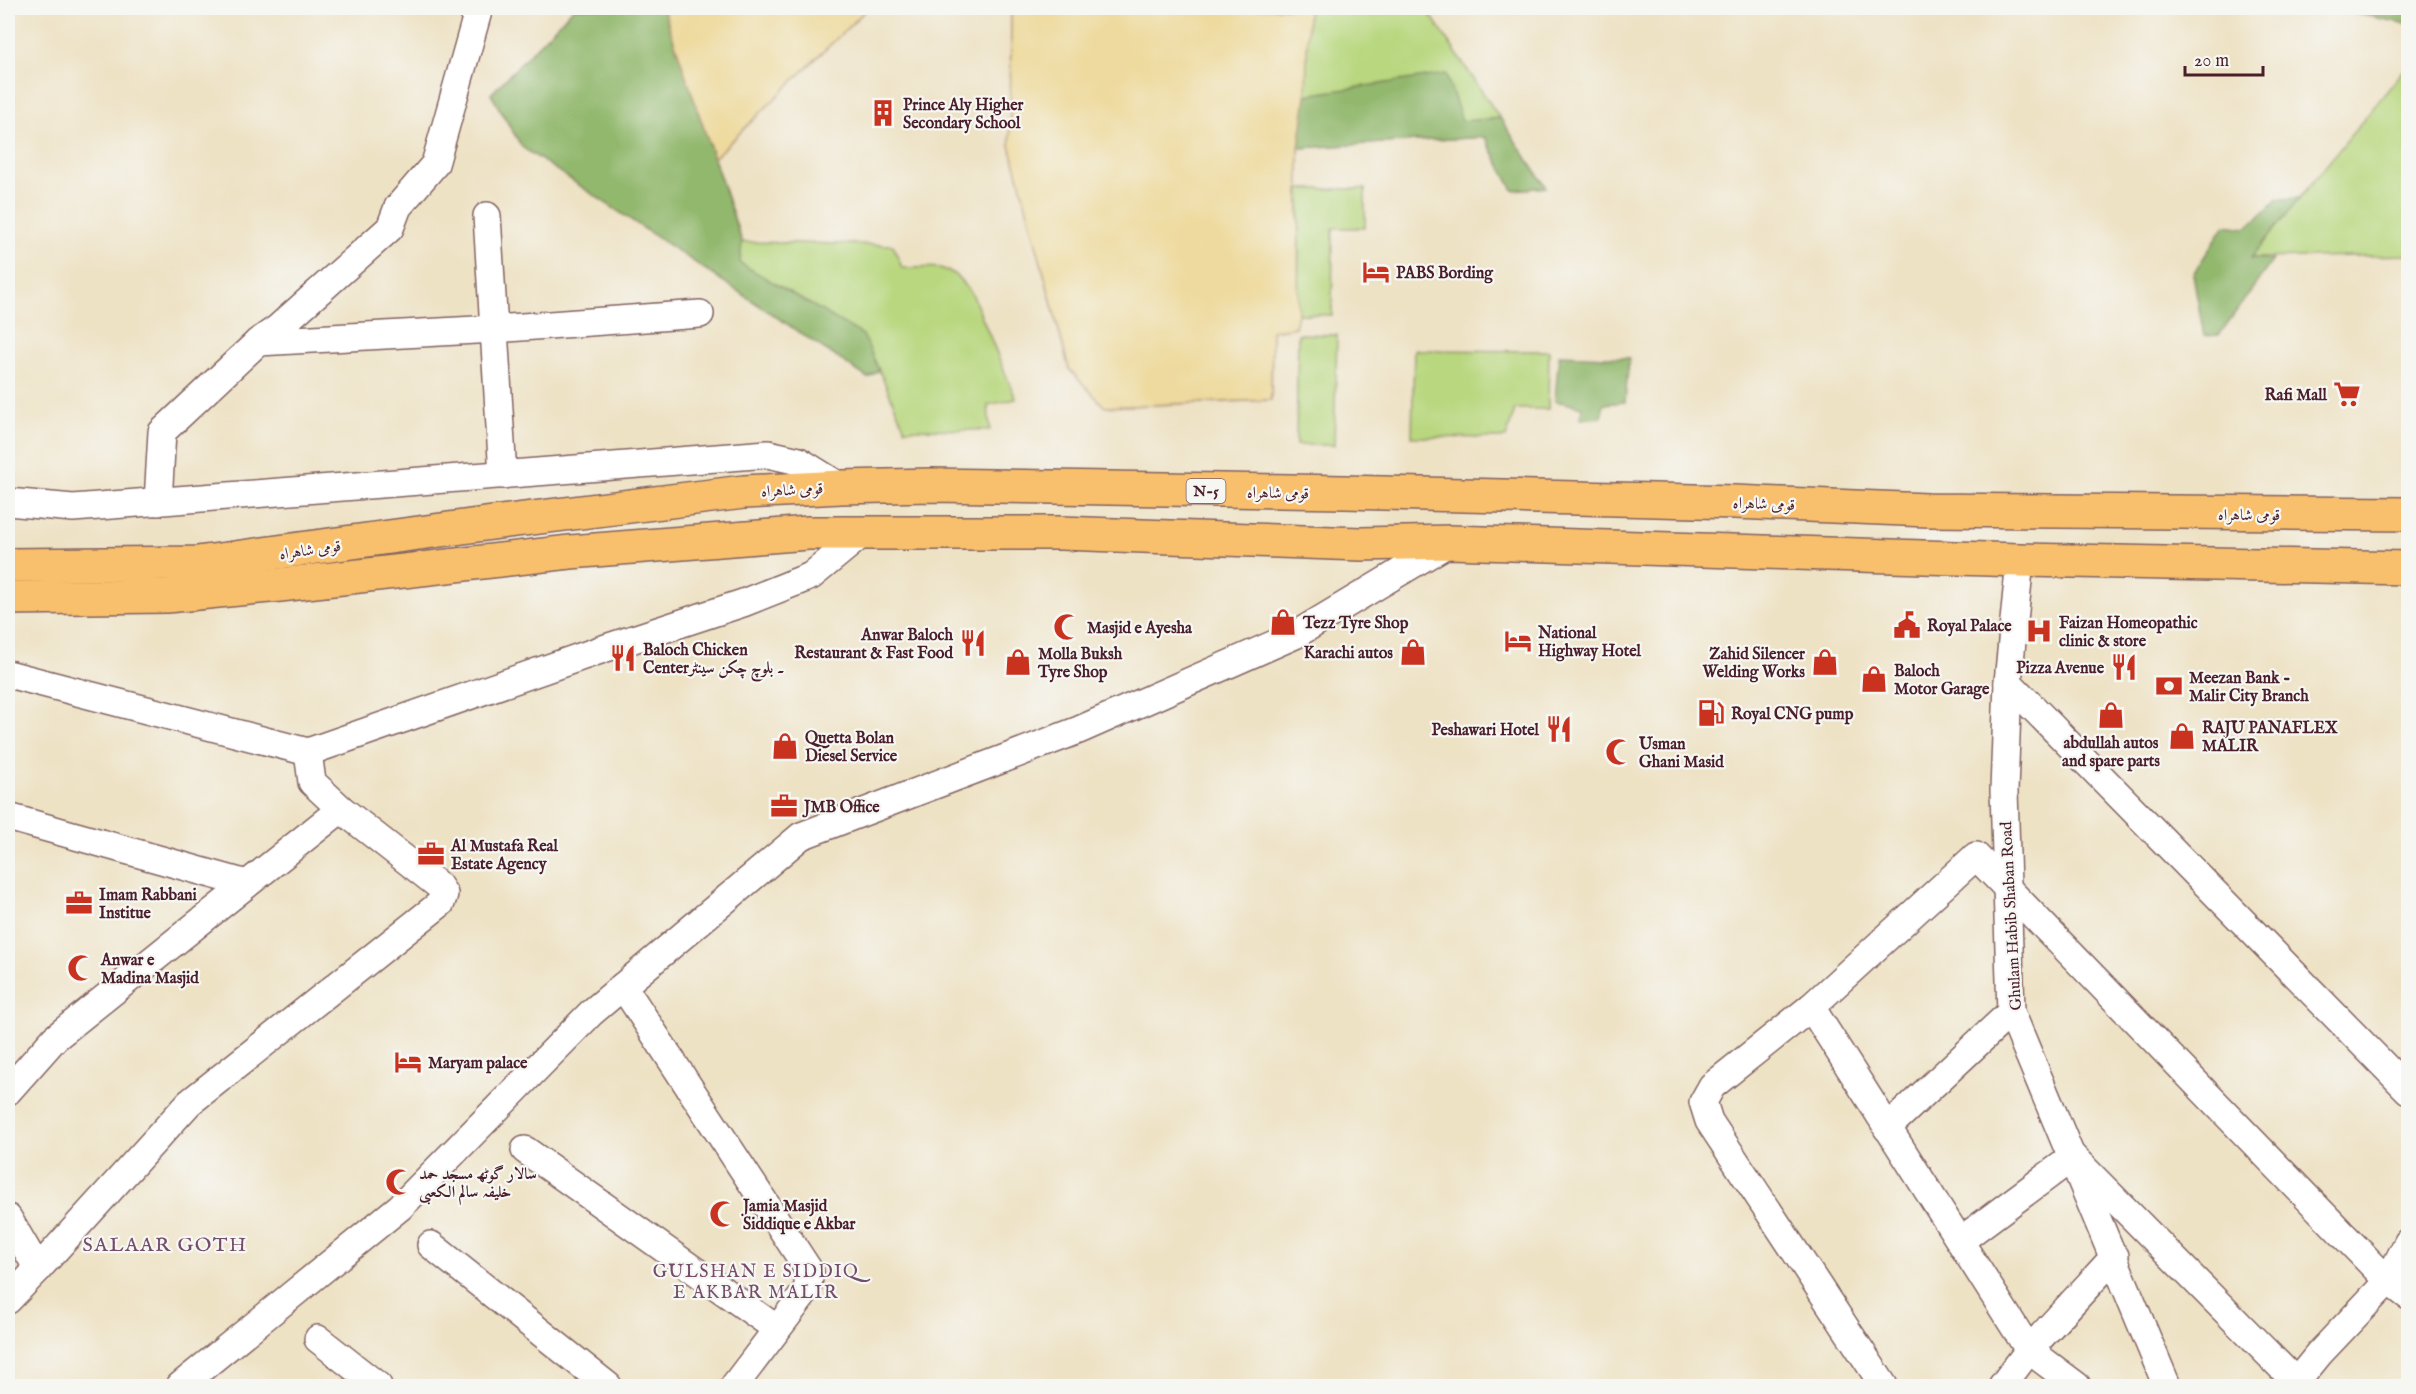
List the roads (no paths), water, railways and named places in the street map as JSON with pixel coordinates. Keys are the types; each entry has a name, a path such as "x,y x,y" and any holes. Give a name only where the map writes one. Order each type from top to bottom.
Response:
{"highway":[{"name":"قومی شاہراہ","path":"8,565 197,563 744,492 931,485 1548,497 1928,510 2409,514"},
{"path":"1548,497 1554,545"},
{"name":"قومی شاہراہ","path":"8,598 167,596 570,552 808,533 1061,533 1361,544 1450,542 2020,560 2409,568"}],"street":[{"path":"158,502 162,432 258,342 278,328 390,228 398,207 435,164 479,8"},
{"path":"487,216 503,475"},
{"path":"258,342 494,329 700,314"},
{"path":"8,502 72,508 768,454 799,461 842,487"},
{"path":"8,674 308,752 603,649 743,603 812,576 863,533"},
{"path":"180,1386 400,1207 591,1013 801,836 1079,730 1295,635 1450,542"},
{"name":"Ghulam Habib Shaban Road","path":"2020,560 2008,682 2004,791 2011,1012 2168,1386"},
{"path":"2008,682 2409,1090"},
{"path":"8,1300 189,1103 441,903 444,894 438,885 341,809 312,782 308,752"},
{"path":"8,1091 55,1038 341,809"},
{"path":"12,826 247,884"},
{"path":"1884,1386 1709,1121 1703,1102 1712,1086 1811,1007 1976,856 2398,1288"},
{"path":"623,986 810,1272 807,1290 734,1386"},
{"path":"1811,1007 2029,1350 2077,1386"},
{"path":"1887,1128 2011,1012"},
{"path":"525,1150 777,1329"},
{"path":"1960,1241 2073,1157 2294,1384 2319,1354 2398,1288 2409,1242"},
{"path":"8,1218 38,1269"},
{"path":"430,1245 608,1386"},
{"path":"2002,1386 2029,1350 2115,1256"},
{"path":"318,1339 378,1386"}],"place":[{"name":"Prince Aly Higher Secondary School","path":"883,113"},
{"name":"PABS Bording","path":"1376,272"},
{"name":"Rafi Mall","path":"2347,394"},
{"name":"Tezz Tyre Shop","path":"1283,622"},
{"name":"Royal Palace","path":"1907,625"},
{"name":"Masjid e Ayesha","path":"1067,627"},
{"name":"Faizan Homeopathic clinic & store","path":"2039,631"},
{"name":"National Highway Hotel","path":"1518,641"},
{"name":"Anwar Baloch Restaurant & Fast Food","path":"973,643"},
{"name":"Karachi autos","path":"1413,652"},
{"name":"Baloch Chicken Center۔ بلوچ چکن سینٹر","path":"623,658"},
{"name":"Molla Buksh Tyre Shop","path":"1018,662"},
{"name":"Zahid Silencer Welding Works","path":"1825,662"},
{"name":"Pizza Avenue","path":"2124,667"},
{"name":"Baloch Motor Garage","path":"1874,679"},
{"name":"Meezan Bank - Malir City Branch","path":"2169,686"},
{"name":"Royal CNG pump","path":"1711,713"},
{"name":"abdullah autos and spare parts","path":"2111,715"},
{"name":"Peshawari Hotel","path":"1559,729"},
{"name":"RAJU PANAFLEX MALIR","path":"2182,736"},
{"name":"Quetta Bolan Diesel Service","path":"785,746"},
{"name":"Usman Ghani Masid","path":"1619,752"},
{"name":"JMB Office","path":"784,806"},
{"name":"Al Mustafa Real Estate Agency","path":"431,854"},
{"name":"Imam Rabbani Institue","path":"79,903"},
{"name":"Anwar e Madina Masjid","path":"81,968"},
{"name":"Maryam palace","path":"408,1062"},
{"name":"سالار گوٹھ مسجد حمد خلیفہ سالم الکعبی","path":"399,1182"},
{"name":"Jamia Masjid Siddique e Akbar","path":"723,1214"}],"district":[{"name":"SALAAR GOTH","path":"165,1244"},
{"name":"GULSHAN E SIDDIQ E AKBAR MALIR","path":"756,1281"}]}
